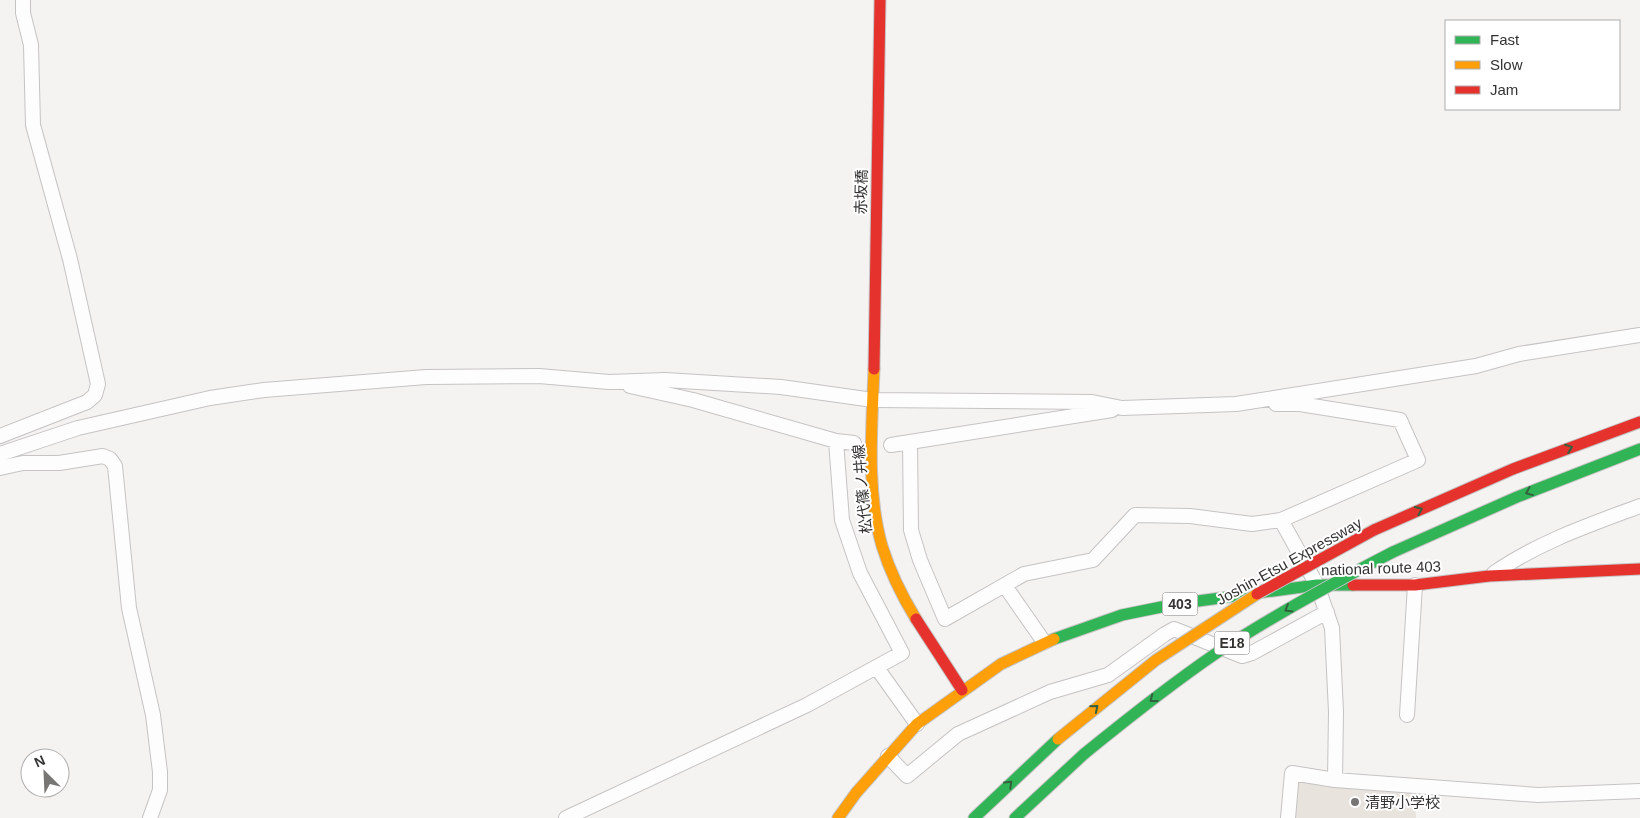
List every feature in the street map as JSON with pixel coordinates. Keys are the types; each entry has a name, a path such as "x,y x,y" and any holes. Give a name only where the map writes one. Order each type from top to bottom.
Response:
{"main road":[{"name":"赤坂橋","path":"873,384 880,0"},
{"name":"松代篠ノ井線","path":"873,384 872,454 878,524 890,566 924,637 962,690"},
{"name":"Joshin-Etsu Expressway","path":"974,818 1058,739 1156,660 1206,625 1266,587 1374,530 1513,469 1640,422"},
{"name":"E18","path":"1015,818 1084,754 1184,676 1238,639 1290,607 1393,552 1499,504 1640,449"},
{"name":"national route 403","path":"838,818 856,793 917,724 962,690 1001,664 1044,642 1122,615 1176,604 1317,585 1415,585 1489,576 1640,569"}],"street":[{"path":"0,436 87,402 95,395 98,384 67,250 33,125 32,45 24,13 23,0"},
{"path":"1236,404 1476,366 1519,354 1640,335"},
{"path":"0,454 78,428 210,398 264,390 426,377 538,376 609,382 664,380 781,387 873,400 1092,402 1122,408"},
{"path":"609,382 693,400 836,441 854,443"},
{"path":"892,445 1122,408 1300,404 1400,420 1418,460 1281,520 1252,524 1190,516 1135,515 1092,560 1024,574 945,619 920,560 911,530 910,443"},
{"path":"566,818 807,705 878,668 902,653 860,572 842,520 836,441"},
{"path":"0,468 23,463 60,463 102,456 110,459 115,466 129,608 153,715 160,772 160,790 150,818"},
{"path":"1489,576 1518,557 1557,537 1640,506"},
{"path":"1281,520 1317,585 1332,628 1336,712 1335,780"},
{"path":"1407,715 1415,585"},
{"path":"1005,586 1044,642"},
{"path":"888,756 907,776 958,734 1050,692 1108,675 1165,634 1174,630 1242,656 1252,654 1327,612"},
{"path":"878,668 917,724"},
{"path":"1288,818 1292,773 1335,780 1538,795 1640,791"}],"shaded area":[{"name":"清野小学校","path":"1299,781 1414,786 1416,818 1293,818"}],"traffic: fast":[{"path":"1393,552 1517,497 1640,449"},
{"path":"1084,754 1218,652 1304,600 1393,552"},
{"path":"1054,639 1122,615 1176,604 1317,585 1353,585"},
{"path":"974,818 1058,739"},
{"path":"1015,818 1084,754"}],"traffic: slow":[{"path":"874,369 871,458 877,525 889,565 901,593 916,619"},
{"path":"1058,739 1156,660 1257,594"},
{"path":"838,818 856,793 917,724 1001,664 1054,639"}],"traffic: jam":[{"path":"874,369 880,0"},
{"path":"1374,530 1513,469 1640,422"},
{"path":"1257,594 1374,530"},
{"path":"1353,585 1415,585 1489,576 1640,569"},
{"path":"916,619 962,690"}],"place":[{"name":"清野小学校","path":"1355,802"}]}
